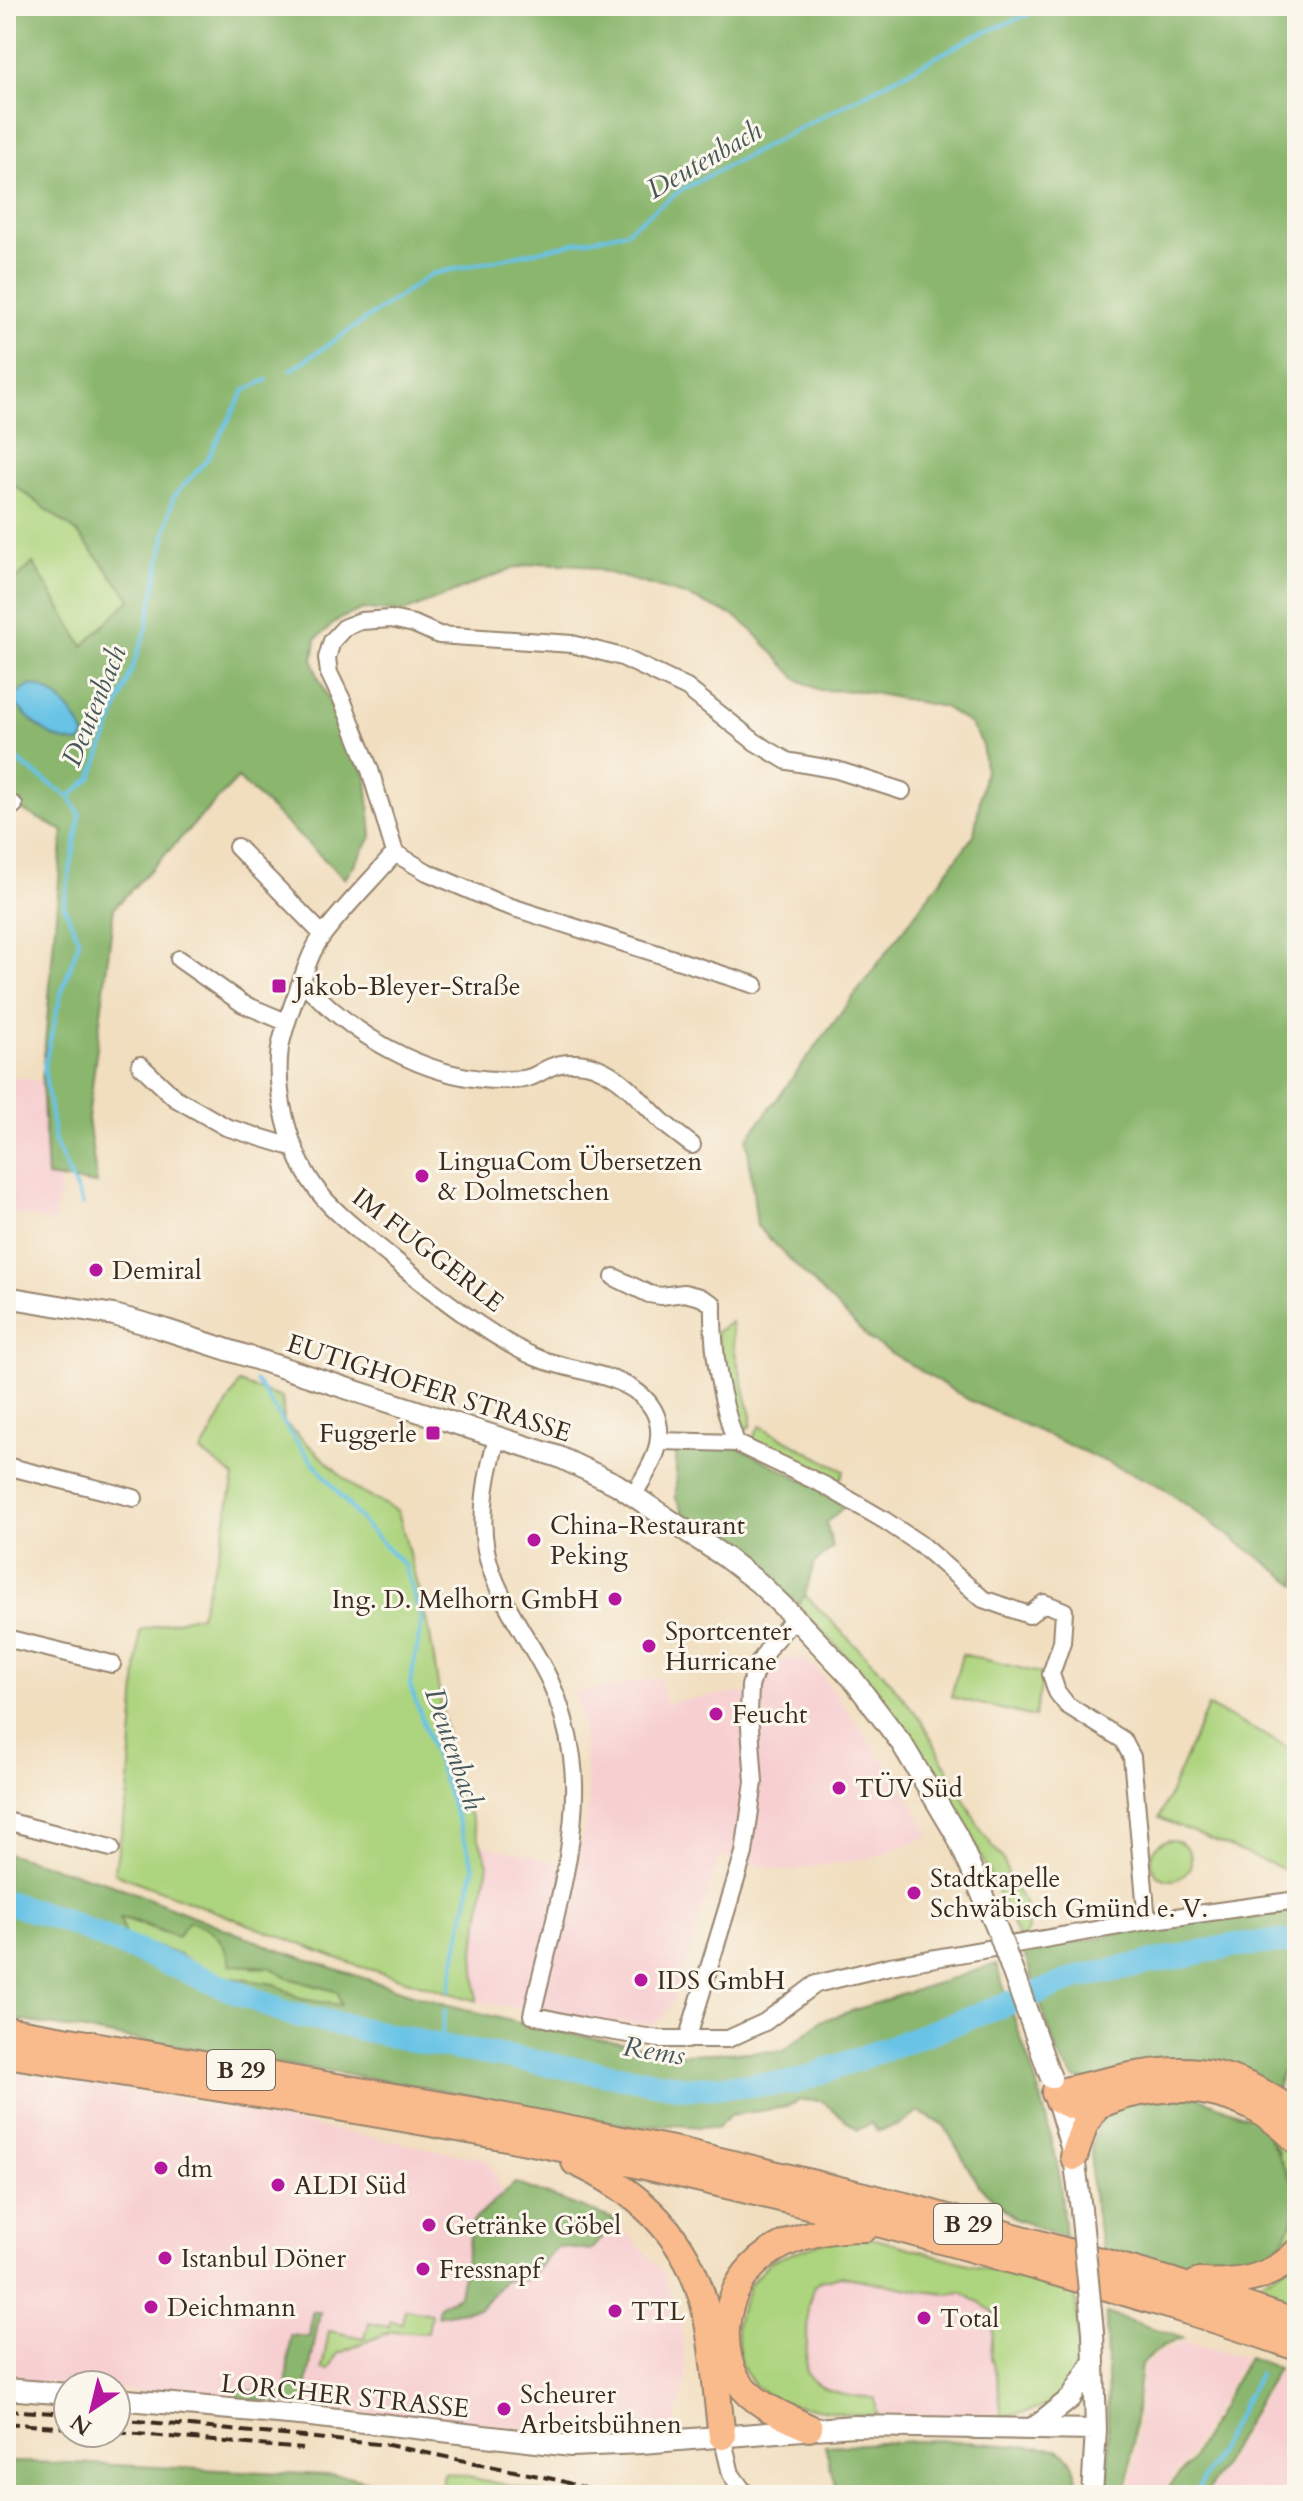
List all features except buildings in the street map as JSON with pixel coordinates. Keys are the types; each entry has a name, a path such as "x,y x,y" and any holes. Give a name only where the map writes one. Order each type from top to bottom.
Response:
{"highway":[{"name":"B 29","path":"6,2030 460,2108 683,2152 905,2206 1170,2281 1297,2323"},
{"name":"B 29","path":"6,2054 532,2142 901,2228 1153,2300 1297,2347"},
{"path":"1055,2090 1146,2072 1205,2071 1247,2084 1297,2115"},
{"path":"1055,2090 1075,2108 1083,2109 1156,2090 1196,2089 1236,2099 1253,2107 1297,2141"},
{"path":"1074,2157 1084,2126 1097,2105"},
{"path":"532,2142 627,2190 653,2213 678,2244 705,2306 722,2436"},
{"path":"722,2436 732,2417 731,2367 726,2334 728,2315 737,2287 747,2271 784,2244 814,2233 901,2228"},
{"path":"1170,2281 1225,2283 1248,2279 1278,2269 1297,2252"},
{"path":"731,2367 738,2382 763,2405 809,2428"}],"street":[{"path":"755,985 499,903 427,872 395,853 370,770 329,673 327,658 332,641 345,627 361,621 391,619 414,624 439,635 572,644 622,657 687,688 755,742 787,761 837,770 902,791"},
{"path":"237,847 323,935"},
{"name":"IM FUGGERLE","path":"395,853 323,935 310,956 286,1022 280,1050 280,1081 295,1148 315,1188 409,1273 486,1328 536,1357 623,1384 635,1391 654,1411 660,1441"},
{"path":"179,959 243,1004 286,1022"},
{"path":"302,981 354,1028 408,1058 446,1072 491,1082 527,1078 552,1066 570,1062 597,1067 623,1083 692,1145"},
{"path":"140,1065 175,1098 226,1127 295,1148"},
{"path":"614,1277 649,1294 684,1293 713,1304 716,1368 723,1405 736,1443"},
{"name":"EUTIGHOFER STRASSE","path":"6,1297 114,1315 157,1327 559,1457 633,1495 725,1557 759,1583 852,1678 902,1744 957,1836 998,1931 1055,2090 1074,2157 1093,2332 1096,2430 1092,2495"},
{"path":"498,1436 484,1507 486,1551 505,1602 549,1680 563,1714 572,1759 574,1823 532,2015 659,2039 728,2039 748,2031 816,1984 953,1955 1147,1921 1297,1900"},
{"path":"633,1495 651,1465 660,1441 736,1443 824,1485 884,1520 920,1544 983,1599 1029,1615 1044,1603 1064,1611 1062,1642 1051,1674 1057,1692 1067,1705 1123,1740 1132,1757 1147,1921"},
{"path":"6,1466 134,1498"},
{"path":"687,2040 744,1853 754,1782 750,1686 757,1666 771,1644 795,1618"},
{"path":"6,1638 112,1664"},
{"path":"6,1821 111,1848"},
{"path":"1033,2428 1071,2398 1095,2359"},
{"path":"6,2389 52,2393"},
{"name":"LORCHER STRASSE","path":"132,2400 311,2416 571,2446 809,2428 907,2426 1096,2430"},
{"path":"722,2436 731,2474 746,2495"}],"shaded area":[{"path":"6,1076 42,1081 47,1176 61,1179 54,1223 6,1211"},
{"path":"785,1658 802,1658 818,1670 905,1790 930,1836 870,1858 786,1871 720,1856 676,1994 664,2016 652,2025 577,2019 477,2001 474,1953 488,1864 480,1844 575,1867 589,1804 582,1722 574,1693 660,1678 666,1703 724,1694 761,1693 769,1670"},
{"path":"6,2071 127,2090 488,2160 501,2190 580,2209 626,2232 662,2271 680,2317 686,2380 674,2425 593,2434 132,2391 132,2369 52,2369 52,2383 6,2382"},
{"path":"841,2276 948,2294 961,2292 994,2312 991,2357 1002,2417 948,2419 877,2416 875,2398 854,2397 817,2386 811,2381 806,2372 810,2294 820,2281"},
{"path":"1185,2342 1297,2372 1297,2495 1208,2495 1278,2371 1244,2359 1186,2461 1157,2495 1131,2495 1144,2366 1165,2349"}],"green space":[{"path":"6,6 1297,6 1297,1585 1162,1487 969,1400 870,1340 757,1226 747,1139 974,835 985,769 982,743 970,724 944,707 862,691 819,690 797,679 736,617 688,596 581,565 540,563 511,569 404,612 363,609 339,619 316,639 313,660 318,677 367,779 372,836 345,879 238,778 114,908 88,1119 97,1184 47,1177 42,1081 63,831 6,802 6,590 33,563 83,646 131,599 77,532 6,479"},
{"path":"6,479 77,532 131,599 83,646 33,563 6,590"},
{"path":"731,1322 734,1348 751,1416 751,1426 738,1433 716,1332"},
{"path":"239,1383 282,1398 284,1422 357,1490 398,1511 430,1635 450,1760 488,1864 474,1953 477,2001 355,1965 114,1873 128,1795 140,1630 200,1615 223,1536 234,1476 201,1452"},
{"path":"760,1426 844,1471 836,1488 750,1443"},
{"path":"713,1444 740,1448 848,1503 826,1523 833,1547 814,1564 805,1595 797,1605 761,1570 684,1515 676,1498 676,1451"},
{"path":"805,1595 884,1674 921,1720 982,1832 1003,1859 1011,1883 1025,1902 1028,1931 1020,1942 976,1847 924,1756 880,1696 797,1605"},
{"path":"962,1654 1044,1674 1034,1717 951,1697"},
{"path":"1208,1706 1297,1752 1297,1875 1159,1818"},
{"path":"1171,1840 1185,1846 1191,1860 1185,1874 1171,1880 1157,1874 1151,1860 1157,1846"},
{"path":"6,1853 112,1884 279,1950 430,2000 538,2028 683,2054 784,2051 821,2021 996,1964 1041,2098 1059,2173 1065,2237 1015,2219 978,2185 944,2125 919,2112 899,2125 878,2131 871,2123 858,2130 822,2101 800,2100 787,2107 730,2115 717,2128 674,2125 634,2127 446,2091 6,2018","holes":["120,1918 177,1937 189,1921 217,1937 231,1965 270,1967 288,1978 338,1992 341,2005 301,1999 275,1984 217,1976 179,1955 125,1936"]},
{"path":"1297,1907 1297,2071 1281,2073 1276,2095 1075,2079 1058,2056 1024,1953 1162,1924"},
{"path":"120,1917 177,1937 189,1921 209,1928 253,1968 270,1967 288,1978 339,1992 341,2006 301,1999 275,1984 217,1976 179,1955 125,1936"},
{"path":"1194,2096 1269,2125 1267,2134 1294,2185 1295,2215 1283,2241 1259,2262 1208,2278 1102,2250 1091,2171 1096,2130 1105,2115 1126,2103"},
{"path":"1269,2125 1297,2156 1297,2240 1284,2257 1208,2278 1279,2153 1267,2133"},
{"path":"515,2183 616,2220 591,2250 558,2246 526,2280 504,2280 480,2308 437,2316 439,2306 459,2295 473,2221"},
{"path":"832,2239 876,2239 1075,2293 1078,2350 1066,2390 1043,2407 1002,2417 991,2357 994,2312 961,2292 921,2291 841,2276 820,2281 814,2286 808,2305 806,2372 827,2390 875,2398 877,2416 842,2414 777,2401 756,2387 740,2364 736,2322 750,2284 770,2261"},
{"path":"1297,2260 1297,2311 1242,2293"},
{"path":"405,2309 431,2314 428,2333 392,2331 337,2354 329,2370 322,2369 329,2331 365,2338 369,2323 389,2327 390,2321 402,2323"},
{"path":"312,2312 320,2312 303,2405 236,2398 237,2390 286,2393 290,2335 309,2337"},
{"path":"1106,2313 1183,2338 1163,2346 1141,2364 1127,2495 1109,2495"},
{"path":"1248,2357 1277,2368 1205,2495 1162,2495 1190,2462"},
{"path":"937,2440 1057,2449 1069,2457 1075,2468 1076,2495 865,2495 835,2485 825,2446"},
{"path":"6,2462 347,2476 429,2495 6,2495"},
{"path":"444,2472 553,2495 480,2495 442,2485"}],"water":[{"path":"33,685 50,692 71,712 85,737 79,743 53,736 17,706 16,697 22,689"}],"waterway":[{"name":"Deutenbach","path":"291,370 432,274 625,232 681,190 976,36 1049,6"},
{"name":"Deutenbach","path":"83,1205 55,1142 44,1067 61,994 79,941 64,905 80,815 69,797 92,777 146,631 173,497 206,461 245,390 267,380"},
{"path":"6,753 69,797"},
{"name":"Deutenbach","path":"256,1381 295,1440 365,1525 404,1565 422,1621 410,1685 474,1867 449,1990"},
{"name":"Rems","path":"6,1902 60,1919 287,2013 440,2046 689,2088 793,2083 1080,1977 1236,1945 1297,1941"},
{"name":"Deutenbach","path":"440,2046 445,2010"},
{"path":"1195,2495 1259,2374"}],"railway":[{"path":"6,2410 52,2413"},
{"path":"132,2421 388,2445 558,2480 607,2495"},
{"path":"6,2423 52,2427"},
{"path":"132,2433 303,2449"}],"place":[{"name":"Jakob-Bleyer-Straße","path":"279,986"},
{"name":"LinguaCom Übersetzen & Dolmetschen","path":"422,1176"},
{"name":"Demiral","path":"96,1270"},
{"name":"Fuggerle","path":"433,1433"},
{"name":"China-Restaurant Peking","path":"534,1540"},
{"name":"Ing. D. Melhorn GmbH","path":"615,1599"},
{"name":"Sportcenter Hurricane","path":"649,1646"},
{"name":"Feucht","path":"716,1714"},
{"name":"TÜV Süd","path":"839,1788"},
{"name":"Stadtkapelle Schwäbisch Gmünd e. V.","path":"914,1893"},
{"name":"IDS GmbH","path":"641,1980"},
{"name":"dm","path":"161,2168"},
{"name":"ALDI Süd","path":"278,2185"},
{"name":"Getränke Göbel","path":"429,2225"},
{"name":"Istanbul Döner","path":"165,2258"},
{"name":"Fressnapf","path":"423,2269"},
{"name":"Deichmann","path":"151,2307"},
{"name":"TTL","path":"615,2311"},
{"name":"Total","path":"924,2318"},
{"name":"Scheurer Arbeitsbühnen","path":"504,2409"}]}
